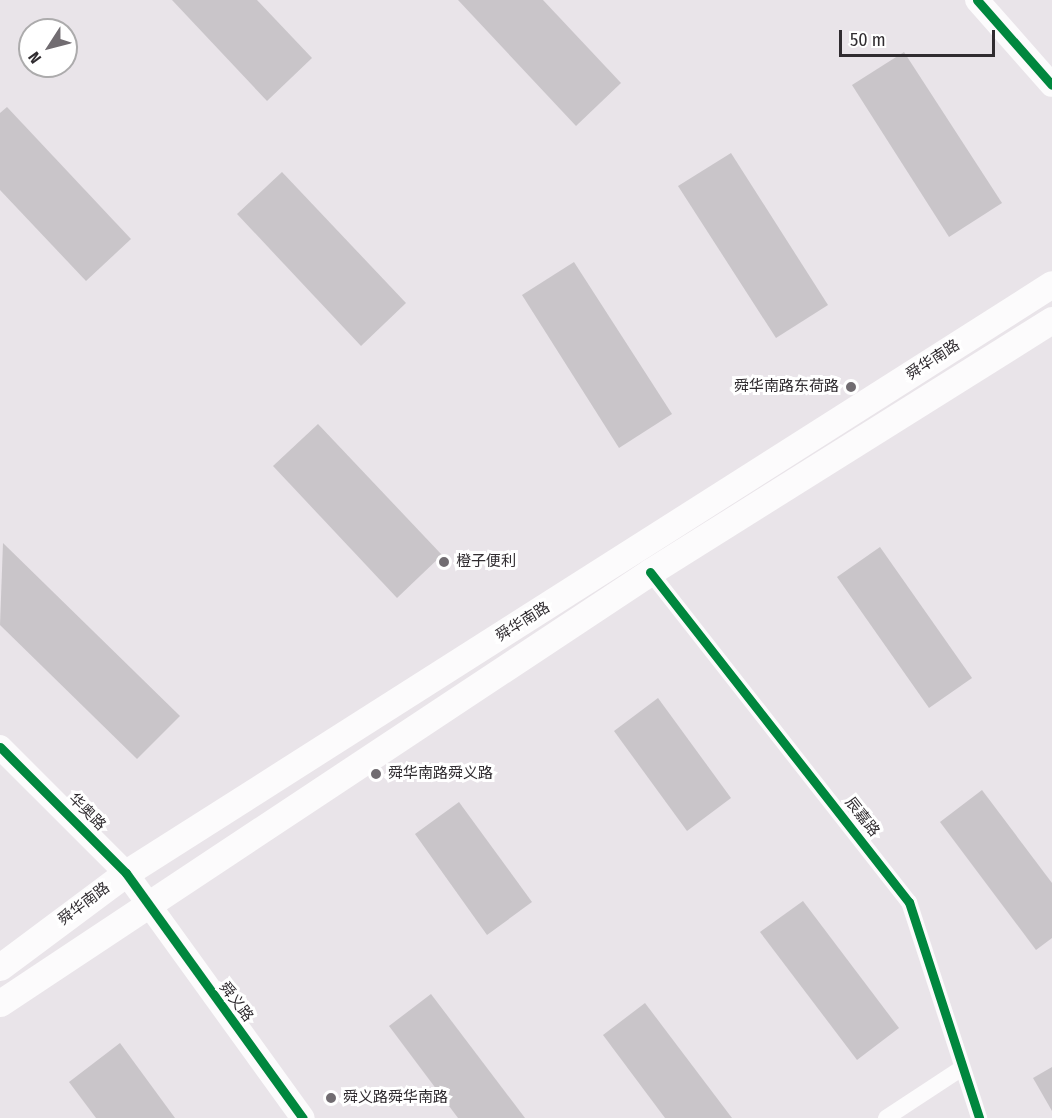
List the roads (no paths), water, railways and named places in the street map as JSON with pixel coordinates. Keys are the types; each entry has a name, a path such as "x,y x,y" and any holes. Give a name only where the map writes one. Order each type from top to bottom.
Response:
{"main road":[{"name":"舜华南路","path":"0,967 126,873 1052,284"},
{"name":"舜华南路","path":"0,1003 145,904 650,572 1052,321"}],"street":[{"path":"977,0 1052,85"},
{"name":"辰嘉路","path":"650,572 909,902 979,1118"},
{"name":"华奥路","path":"0,747 126,873 145,904"},
{"name":"舜义路","path":"145,904 303,1118"},
{"path":"886,1118 962,1068"}],"place":[{"name":"舜华南路东荷路","path":"851,387"},
{"name":"橙子便利","path":"444,562"},
{"name":"舜华南路舜义路","path":"376,774"},
{"name":"舜义路舜华南路","path":"331,1098"}]}
